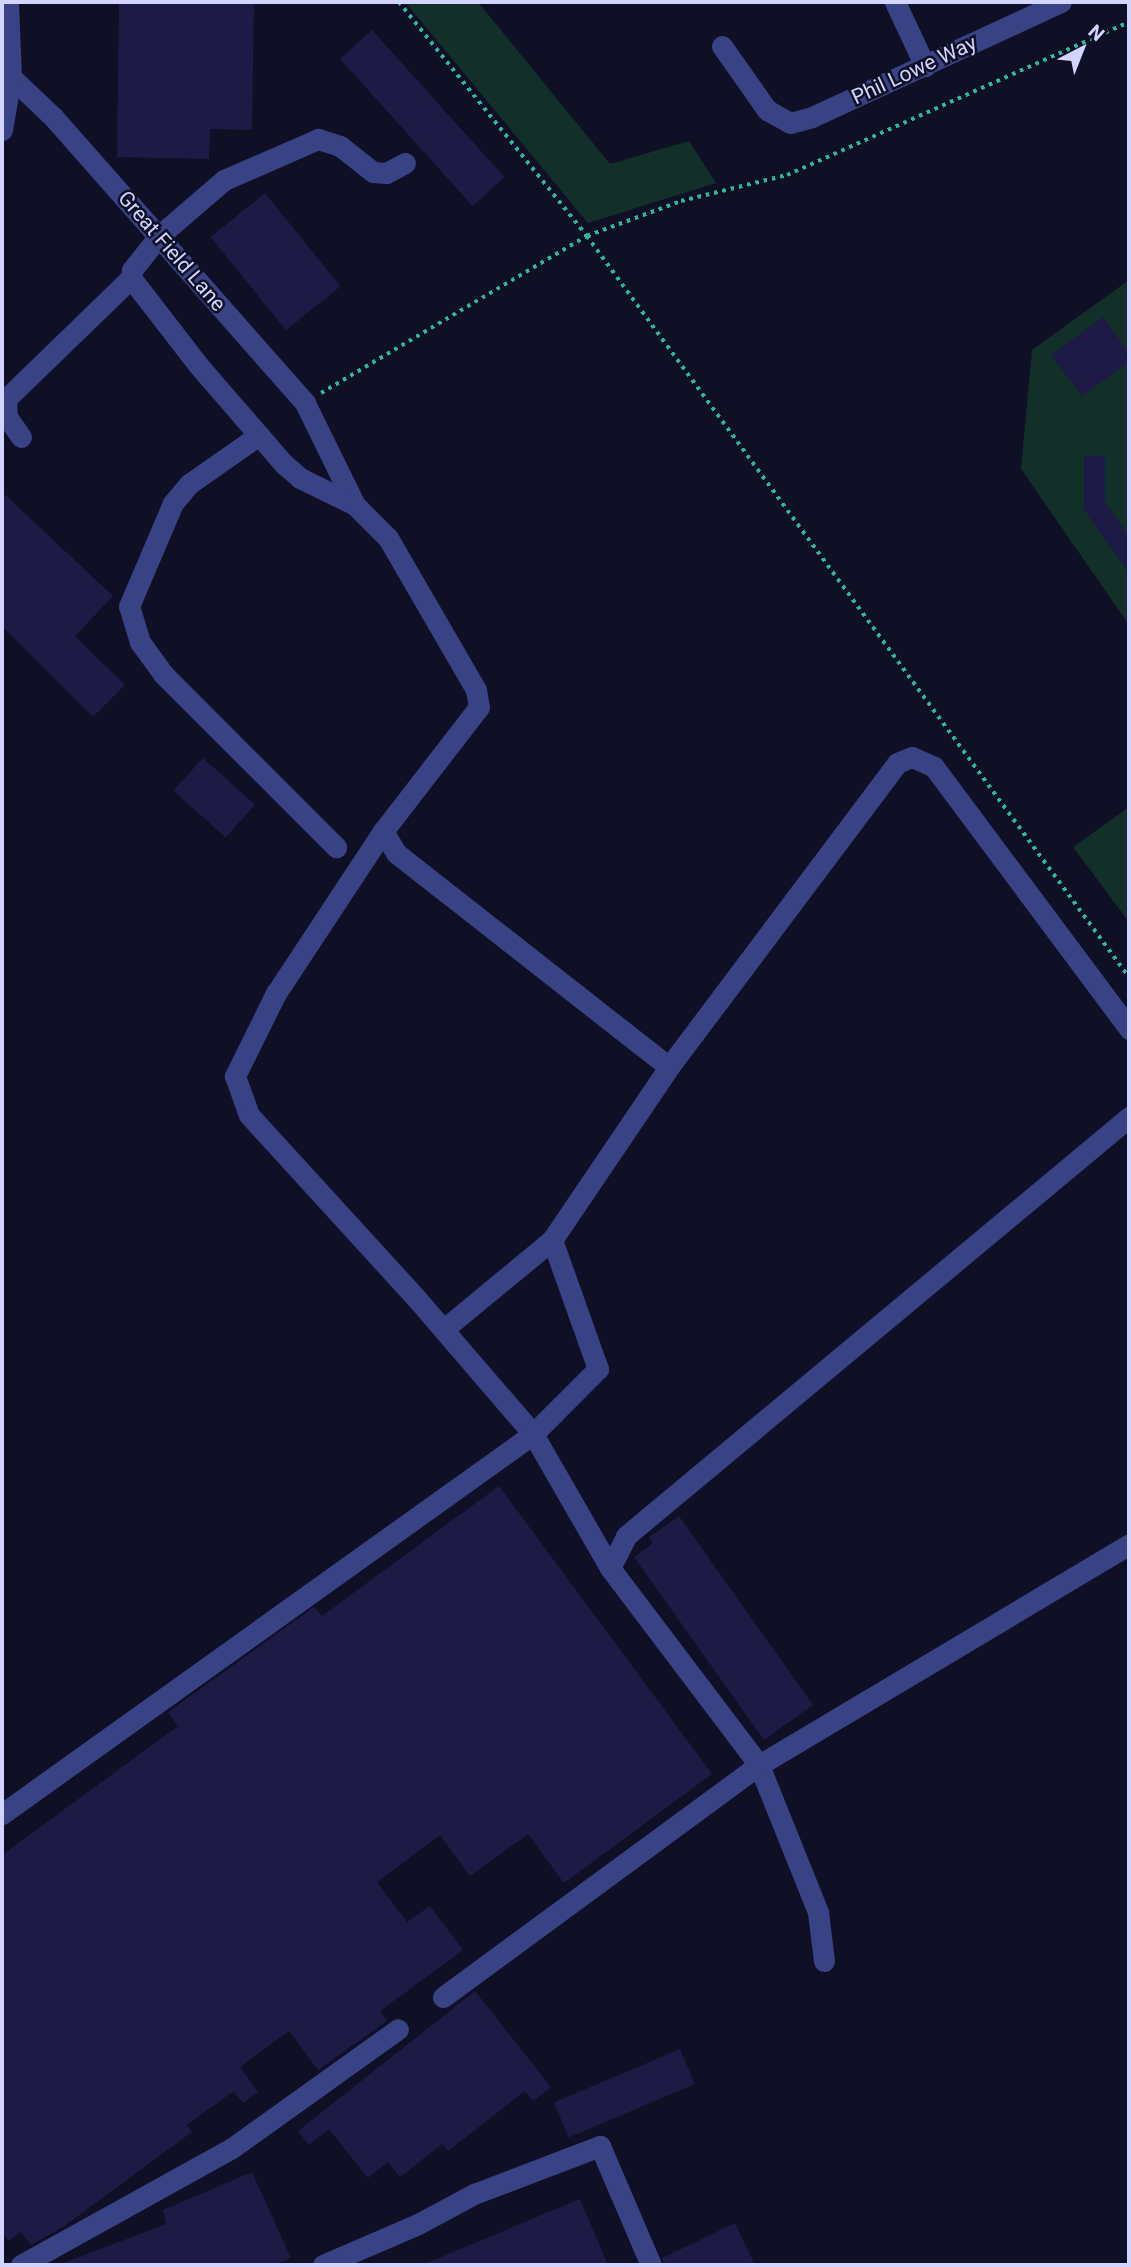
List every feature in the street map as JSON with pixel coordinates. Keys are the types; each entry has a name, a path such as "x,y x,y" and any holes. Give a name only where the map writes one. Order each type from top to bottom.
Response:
{"street":[{"path":"2,130 11,77 8,2"},
{"path":"895,2 925,66"},
{"name":"Phil Lowe Way","path":"722,46 767,110 790,123 812,117 1061,2"},
{"name":"Great Field Lane","path":"11,77 159,236 305,403 318,435 355,505"},
{"path":"21,437 7,417 6,399 131,278 135,265 159,236 224,180 318,139 340,146 373,172 386,173 405,163"},
{"path":"131,278 259,435 300,478 355,505 388,538 476,690 479,707 383,831 276,993 235,1076 249,1115 444,1329 533,1434 610,1568 758,1765 818,1912 824,1961"},
{"path":"259,435 189,484 173,503 129,606 139,642 163,674 336,847"},
{"path":"444,1329 552,1240 669,1067 897,763 912,757 934,767 1129,1029"},
{"path":"383,831 396,853 669,1067"},
{"path":"610,1568 626,1536 1129,1117"},
{"path":"2,1814 533,1434 598,1369 552,1240"},
{"path":"443,1997 758,1765 1129,1544"},
{"path":"21,2265 232,2148 398,2029"},
{"path":"323,2265 418,2224 474,2194 600,2146 652,2265"}],"path":[{"path":"399,2 587,236 1129,977"},
{"path":"305,403 587,236 681,201 788,175 1129,22"}],"green space":[{"path":"405,2 478,2 610,164 689,141 716,183 588,223"},
{"path":"1129,280 1129,625 1021,469 1032,350"},
{"path":"1129,807 1129,922 1073,847"}],"building":[{"path":"119,2 254,2 252,130 210,129 209,159 117,157"},
{"path":"372,30 504,177 473,206 340,59"},
{"path":"265,193 341,286 286,330 211,237"},
{"path":"1103,317 1129,353 1129,362 1082,396 1051,355"},
{"path":"1084,456 1105,456 1105,502 1129,536 1129,573 1084,510"},
{"path":"2,492 113,596 75,636 125,685 93,717 2,626"},
{"path":"203,758 255,805 226,838 174,791"},
{"path":"499,1486 712,1774 564,1883 528,1834 470,1876 440,1835 377,1882 407,1922 430,1906 463,1950 380,2011 387,2021 318,2070 289,2031 240,2067 258,2092 243,2103 234,2091 187,2125 192,2132 63,2227 31,2245 21,2232 9,2241 2,2232 2,1855 178,1726 168,1712 314,1607 322,1616"},
{"path":"679,1516 813,1705 764,1740 634,1557 653,1543 649,1537"},
{"path":"475,1991 551,2087 533,2101 525,2091 448,2151 442,2144 400,2177 388,2162 368,2178 329,2129 309,2145 298,2131"},
{"path":"680,2049 695,2084 569,2138 554,2103"},
{"path":"252,2172 291,2258 273,2265 58,2265 166,2224 163,2210"},
{"path":"580,2199 608,2265 422,2265"},
{"path":"735,2223 755,2265 664,2265 662,2258"}]}
